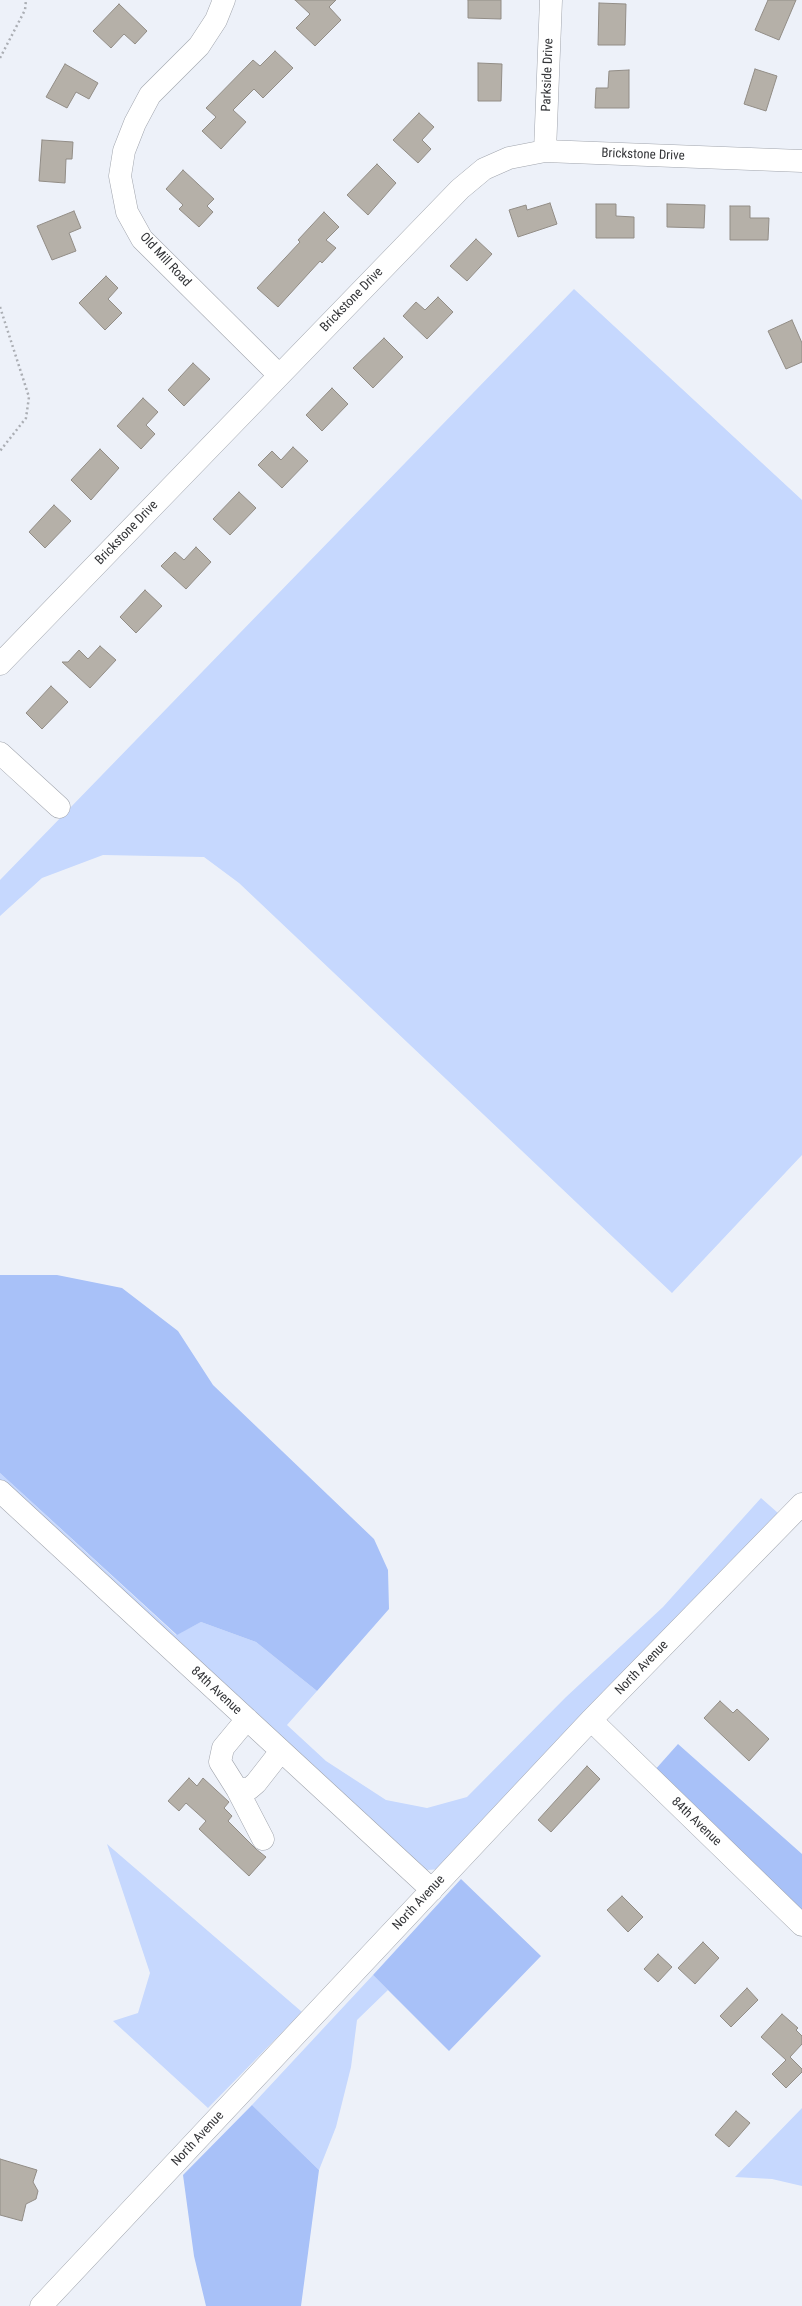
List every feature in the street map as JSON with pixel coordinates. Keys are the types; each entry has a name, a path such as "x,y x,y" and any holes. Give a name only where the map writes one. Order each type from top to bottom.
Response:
{"street":[{"name":"Old Mill Road","path":"224,0 216,20 199,46 150,95 135,123 124,151 120,176 127,212 142,239 279,375"},
{"name":"Parkside Drive","path":"545,151 551,0"},
{"name":"Brickstone Drive","path":"0,664 460,189 484,169 509,158 545,151 802,161"},
{"path":"0,753 59,807"},
{"name":"84th Avenue","path":"0,1491 432,1890"},
{"name":"North Avenue","path":"41,2306 591,1720 802,1504"},
{"path":"247,1719 223,1748 220,1762 237,1789 263,1839"},
{"name":"84th Avenue","path":"591,1720 802,1925"},
{"path":"237,1789 249,1789 253,1786 281,1751"}],"path":[{"path":"0,58 25,10 26,0"},
{"path":"0,307 29,397 29,408 26,418 0,451"}],"shaded area":[{"path":"574,289 802,500 802,1155 672,1293 239,883 204,857 103,855 42,878 0,916 0,880"},
{"path":"0,1275 57,1275 122,1288 178,1331 213,1385 374,1539 388,1570 389,1609 317,1691 256,1642 201,1622 177,1635 0,1473"},
{"path":"0,1473 176,1635 201,1622 256,1642 317,1691 287,1725 326,1761 386,1800 427,1808 467,1797 566,1697 663,1607 761,1498 778,1513 441,1869 427,1870 413,1868 0,1483"},
{"path":"678,1744 802,1854 802,1913 654,1771"},
{"path":"107,1844 302,2012 208,2108 113,2021 138,2013 150,1973"},
{"path":"461,1879 541,1956 449,2051 373,1975"},
{"path":"373,1975 388,1990 357,2020 351,2067 336,2127 319,2170 252,2105"},
{"path":"252,2105 319,2170 301,2306 206,2306 194,2256 183,2175"},
{"path":"802,2108 802,2186 772,2179 735,2177"}],"building":[{"path":"295,0 336,0 329,7 341,20 315,46 296,28 310,14"},
{"path":"468,0 501,0 501,19 468,18"},
{"path":"768,0 796,0 779,40 755,30"},
{"path":"599,3 626,4 625,45 598,45"},
{"path":"119,4 147,31 135,44 124,34 111,48 93,31"},
{"path":"275,51 293,68 263,98 254,89 233,110 246,122 221,149 202,131 216,117 206,108 253,60 260,66"},
{"path":"478,63 502,64 501,101 478,101"},
{"path":"65,64 98,83 89,99 76,92 67,108 46,97"},
{"path":"755,69 777,76 766,111 744,104"},
{"path":"629,70 629,108 595,108 596,88 608,88 609,71"},
{"path":"419,113 434,127 422,140 431,149 418,163 393,140"},
{"path":"42,140 73,142 72,159 66,159 65,183 39,181"},
{"path":"377,164 396,183 368,215 347,195"},
{"path":"183,170 214,199 207,206 213,212 199,227 179,209 183,205 166,189"},
{"path":"550,203 557,224 518,237 509,210 526,205 527,210"},
{"path":"596,204 616,204 616,216 634,217 634,238 596,238"},
{"path":"667,204 705,205 704,228 667,227"},
{"path":"730,206 750,206 750,218 769,218 768,240 730,240"},
{"path":"74,211 81,228 69,233 76,251 52,260 37,226"},
{"path":"324,212 339,227 326,240 336,248 322,263 320,261 278,307 257,288 300,242 298,240"},
{"path":"476,239 492,254 467,281 450,266"},
{"path":"106,276 118,288 108,299 122,313 105,330 79,303"},
{"path":"438,297 453,312 427,339 403,316 416,302 425,310"},
{"path":"792,320 802,343 802,362 786,369 768,331"},
{"path":"384,338 403,357 373,388 353,368"},
{"path":"193,363 210,379 184,406 168,390"},
{"path":"332,388 348,404 322,431 306,415"},
{"path":"143,398 158,412 146,425 155,434 141,449 117,426"},
{"path":"293,447 308,461 282,488 258,465 272,451 281,460"},
{"path":"100,449 119,468 91,500 71,480"},
{"path":"239,492 256,508 230,535 213,519"},
{"path":"54,505 71,521 45,548 29,532"},
{"path":"196,547 211,562 186,589 161,566 175,552 184,560"},
{"path":"145,590 162,606 136,633 120,617"},
{"path":"100,646 116,660 90,688 62,662 68,662 79,650 88,659"},
{"path":"51,686 68,702 42,729 26,713"},
{"path":"720,1701 733,1713 737,1709 769,1739 749,1761 704,1718"},
{"path":"587,1766 600,1779 551,1832 538,1820"},
{"path":"189,1778 197,1786 203,1778 229,1802 224,1808 232,1816 228,1821 266,1857 249,1876 199,1829 206,1821 186,1803 179,1811 168,1801"},
{"path":"622,1896 643,1917 628,1932 607,1910"},
{"path":"703,1942 719,1958 695,1984 678,1968"},
{"path":"658,1954 672,1967 658,1982 644,1969"},
{"path":"747,1988 758,2000 731,2027 720,2016"},
{"path":"782,2014 798,2028 796,2030 802,2036 802,2044 790,2057 802,2069 802,2072 786,2088 772,2074 786,2060 761,2037"},
{"path":"736,2111 750,2123 729,2147 715,2135"},
{"path":"0,2159 37,2170 33,2182 38,2191 36,2199 26,2204 22,2221 0,2215"}]}
